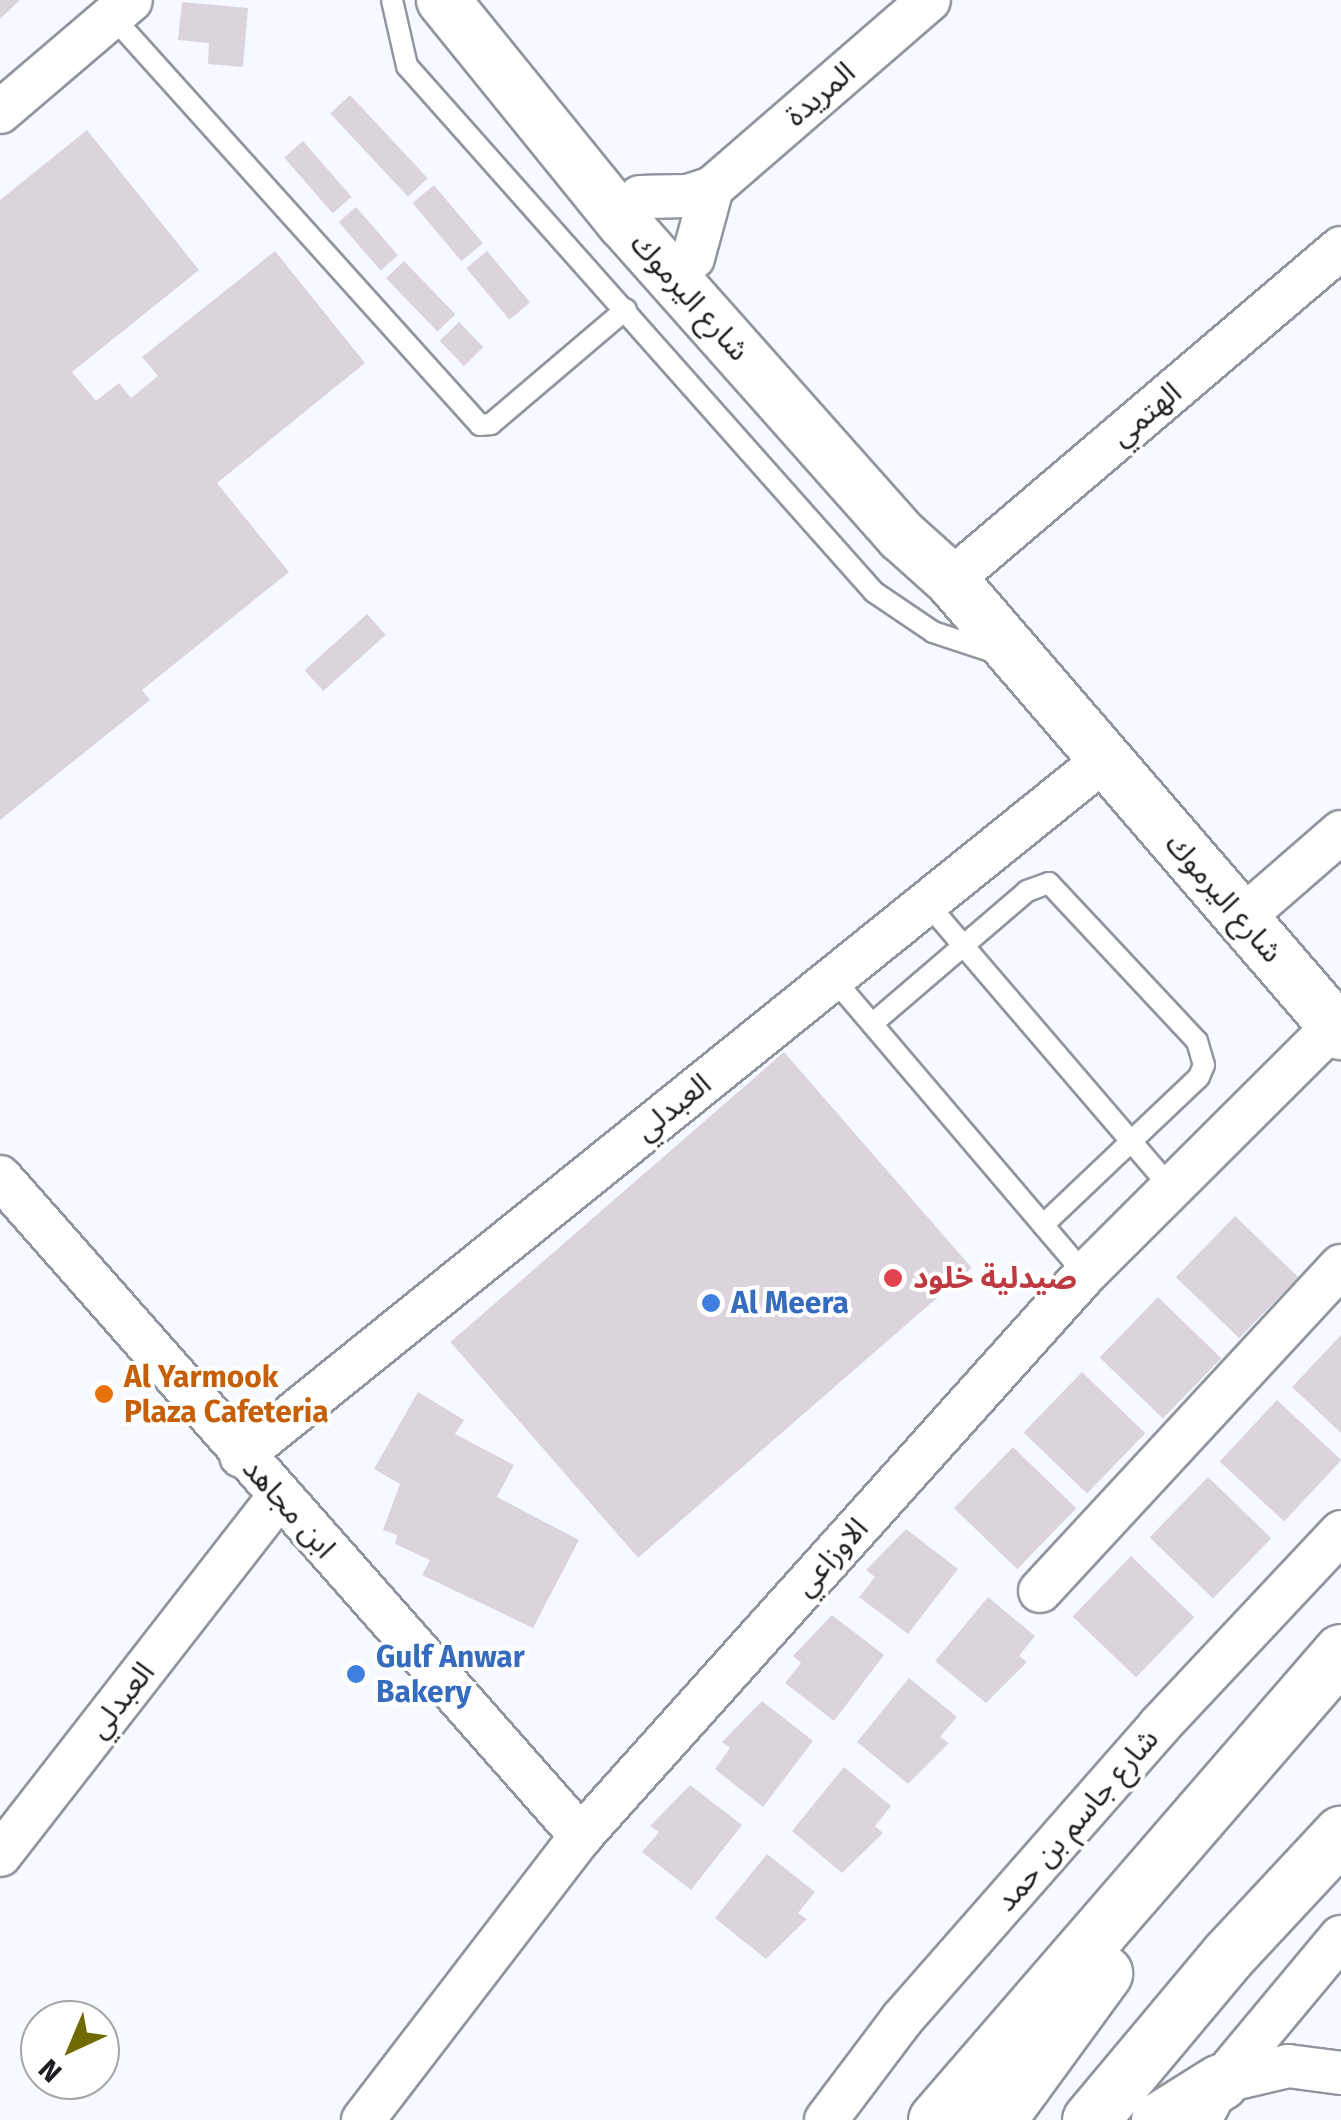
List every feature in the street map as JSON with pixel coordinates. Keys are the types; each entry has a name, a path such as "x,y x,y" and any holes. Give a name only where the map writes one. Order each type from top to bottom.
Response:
{"main road":[{"path":"936,2120 1341,1652"},
{"path":"997,2120 1125,1944 1212,1800"},
{"path":"1090,2120 1228,1955 1341,1834"},
{"path":"1160,2120 1210,2101"}],"street":[{"name":"شارع اليرموك","path":"443,0 623,222 902,536 951,580 1338,1029"},
{"name":"شارع اليرموك","path":"476,0 904,505 951,580"},
{"name":"المريدة","path":"712,188 929,0"},
{"path":"0,112 122,8"},
{"path":"640,197 688,196 712,188"},
{"path":"693,258 712,188"},
{"name":"الهتمي","path":"951,580 1341,248"},
{"name":"العبدلي","path":"242,1456 1105,759"},
{"path":"1242,918 1341,832"},
{"name":"الاوزاعي","path":"362,2120 581,1836 1085,1274 1338,1029"},
{"name":"ابن مجاهد","path":"0,1177 581,1836"},
{"path":"1040,1591 1341,1266"},
{"name":"العبدلي","path":"0,1855 280,1497"},
{"name":"شارع جاسم بن حمد","path":"826,2120 902,2019 1159,1726 1341,1532"},
{"path":"1210,2101 1341,1937"},
{"path":"1210,2101 1288,2066 1341,2073"}],"lane":[{"path":"392,0 406,66 874,592 933,632 1021,662"},
{"path":"122,8 480,425 491,424 626,309"},
{"path":"872,1024 1027,890 1049,883 1197,1041 1203,1052 1199,1077 1043,1225"},
{"path":"926,902 1171,1188"},
{"path":"832,977 1085,1274"}],"building":[{"path":"0,0 20,0 0,19"},
{"path":"182,2 248,8 243,67 208,64 209,43 178,40"},
{"path":"350,95 428,178 408,197 330,113"},
{"path":"87,130 199,270 72,372 96,401 119,383 131,398 158,376 142,357 275,251 365,363 217,483 289,572 142,690 150,700 0,820 0,200"},
{"path":"303,141 352,197 333,213 284,157"},
{"path":"434,185 483,243 461,261 413,203"},
{"path":"356,207 398,255 381,270 339,222"},
{"path":"487,251 530,302 509,320 466,268"},
{"path":"404,261 455,314 437,332 386,278"},
{"path":"459,322 483,347 464,366 440,341"},
{"path":"367,614 386,635 323,691 305,670"},
{"name":"Al Meera","path":"784,1052 972,1268 638,1558 450,1342"},
{"path":"1235,1216 1298,1277 1239,1338 1176,1277"},
{"path":"1158,1297 1221,1358 1163,1419 1100,1357"},
{"path":"1341,1335 1341,1433 1292,1387"},
{"path":"1082,1372 1145,1433 1087,1494 1024,1432"},
{"path":"418,1392 464,1420 455,1434 514,1465 497,1497 579,1540 533,1628 422,1575 430,1560 395,1544 397,1535 383,1530 400,1484 374,1469"},
{"path":"1277,1400 1341,1460 1284,1521 1220,1461"},
{"path":"1013,1447 1076,1508 1017,1569 954,1508"},
{"path":"1208,1477 1271,1538 1213,1599 1150,1537"},
{"path":"906,1529 958,1569 908,1634 859,1597 875,1577 866,1570"},
{"path":"1131,1556 1194,1617 1136,1678 1073,1616"},
{"path":"988,1597 1035,1636 1019,1656 1027,1662 986,1703 935,1661"},
{"path":"832,1615 884,1655 834,1721 785,1683 801,1663 793,1656"},
{"path":"909,1678 957,1717 940,1737 949,1743 908,1784 857,1742"},
{"path":"762,1701 813,1741 763,1807 715,1769 730,1748 722,1742"},
{"path":"844,1767 891,1806 875,1826 883,1833 842,1873 792,1831"},
{"path":"690,1785 742,1825 691,1890 642,1852 659,1832 650,1826"},
{"path":"767,1854 815,1892 798,1913 807,1919 766,1959 715,1918"}],"place":[{"name":"صيدلية خلود","path":"893,1278"},
{"name":"Al Meera","path":"711,1303"},
{"name":"Al Yarmook Plaza Cafeteria","path":"104,1394"},
{"name":"Gulf Anwar Bakery","path":"356,1674"}]}
